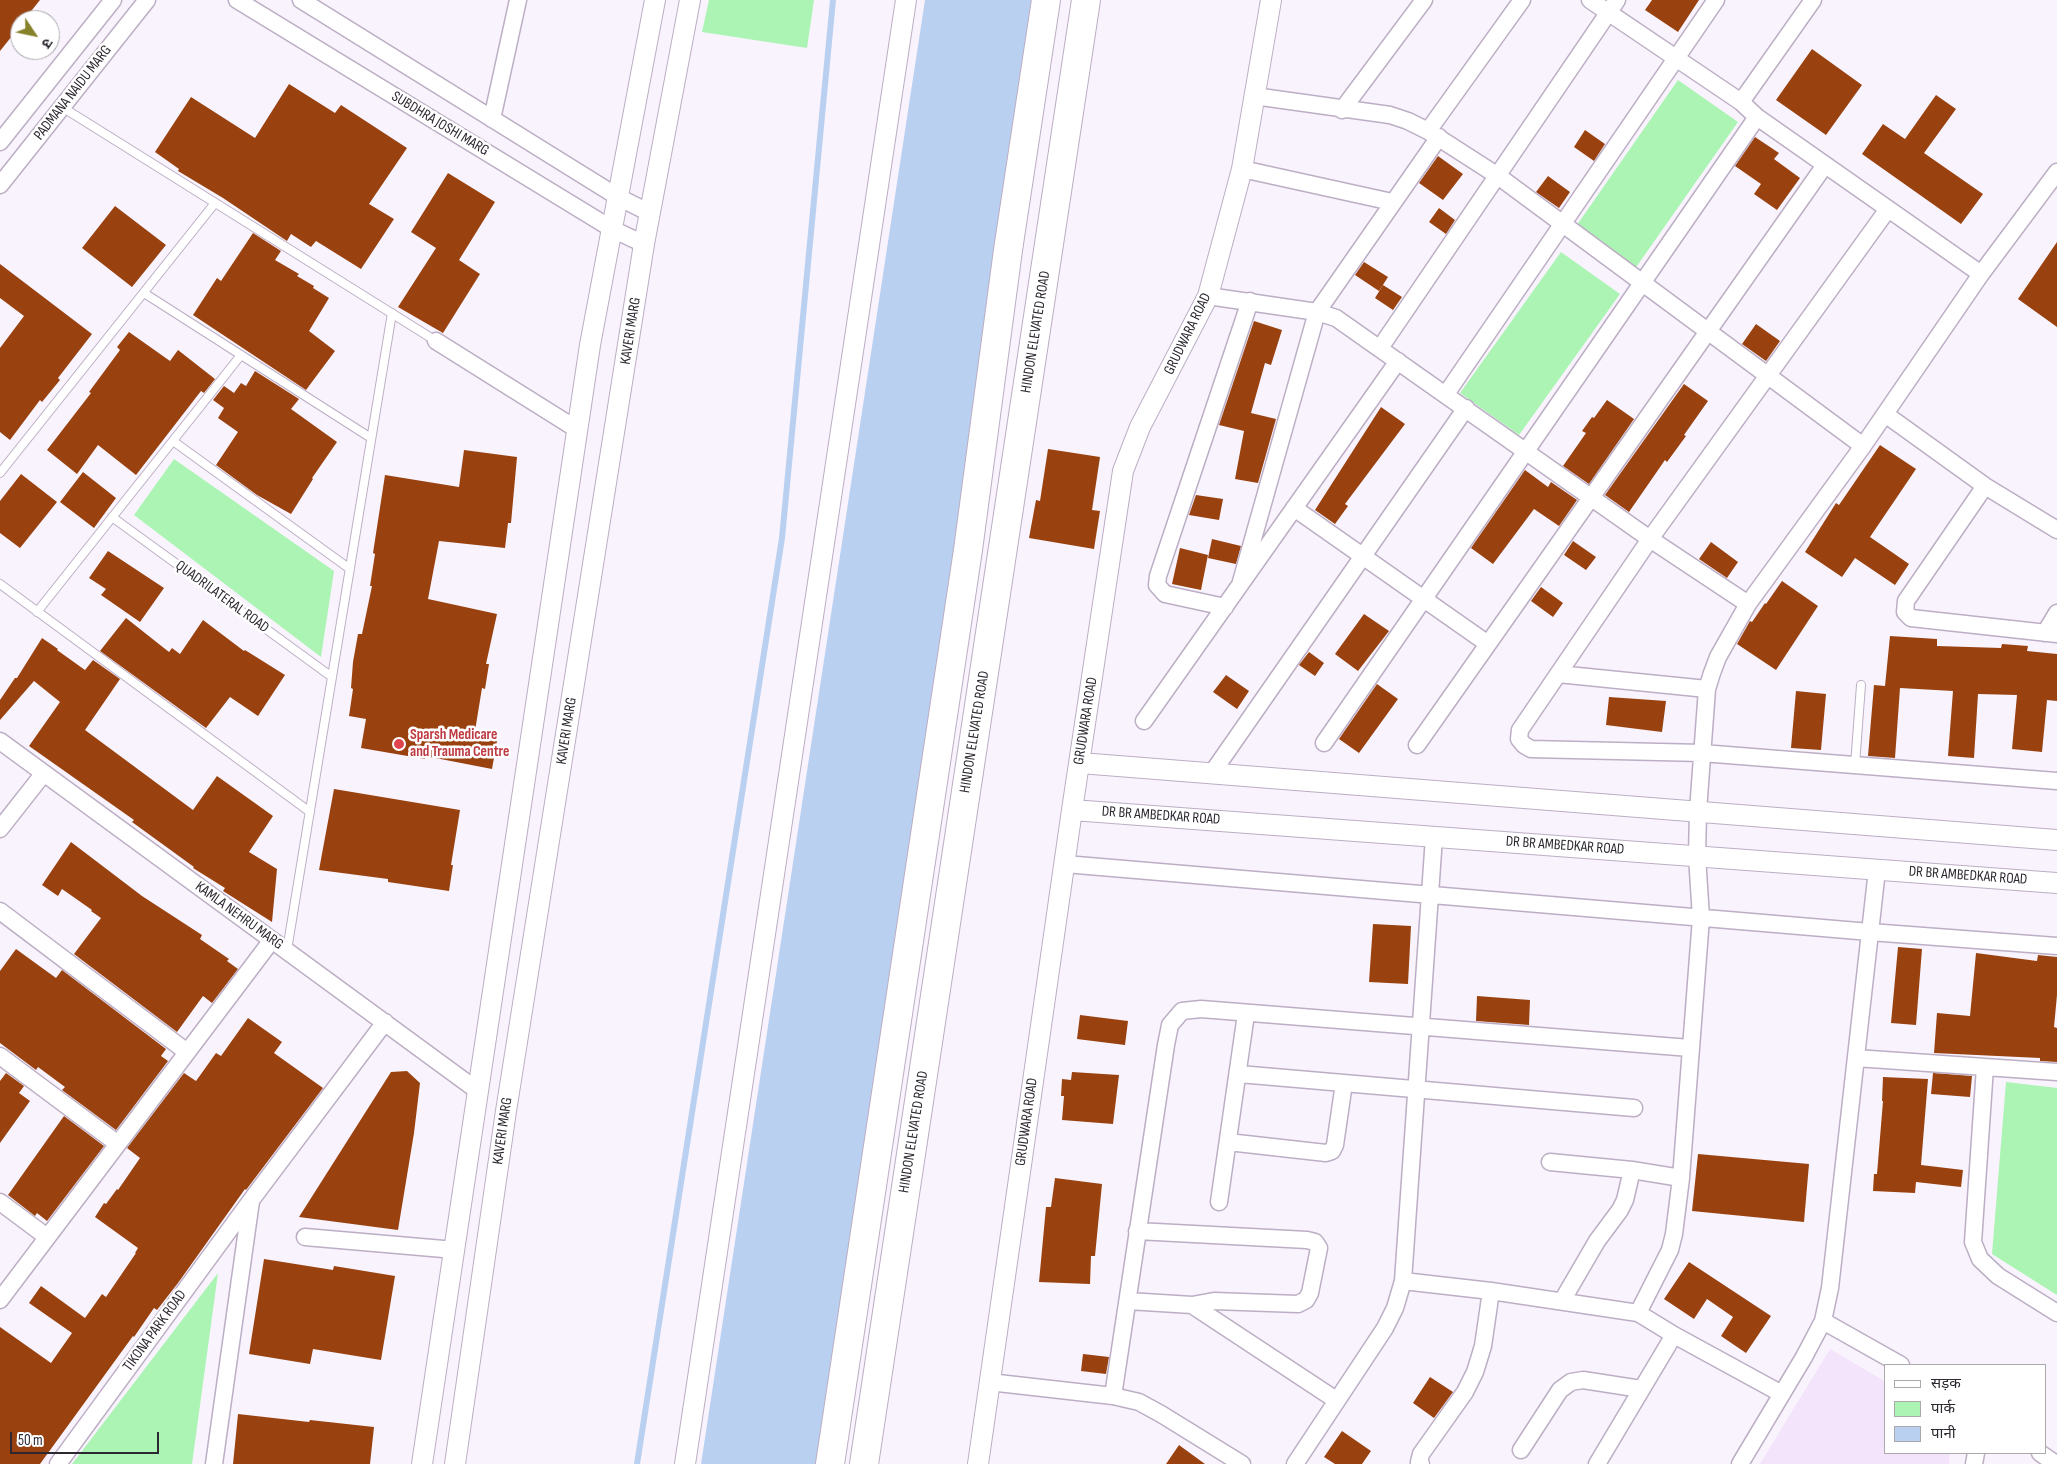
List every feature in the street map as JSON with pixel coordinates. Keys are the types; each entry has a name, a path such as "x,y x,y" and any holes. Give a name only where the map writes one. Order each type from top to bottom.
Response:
{"highway":[{"path":"830,1464 967,560 1006,260 1046,0"},
{"name":"HINDON ELEVATED ROAD","path":"864,1464 1086,0"}],"street":[{"name":"PADMANA NAIDU MARG","path":"0,142 113,0"},
{"name":"PADMANA NAIDU MARG","path":"0,185 147,0"},
{"name":"SUBDHRA JOSHI MARG","path":"237,0 612,229 644,244"},
{"path":"492,119 518,0"},
{"name":"KAVERI MARG","path":"422,1464 590,346 655,0"},
{"name":"KAVERI MARG","path":"455,1464 506,1111 644,244 690,0"},
{"path":"685,1464 906,0"},
{"name":"GRUDWARA ROAD","path":"978,1464 1072,810 1124,471 1140,427 1208,296 1242,169 1271,0"},
{"path":"1342,110 1424,0"},
{"path":"1240,585 1317,312 1392,202 1433,134 1522,0"},
{"path":"1590,0 1612,6 1676,57 1741,102 1757,117 1981,274"},
{"path":"1446,394 1716,0"},
{"path":"1741,102 1813,0"},
{"name":"SUBDHRA JOSHI MARG","path":"304,1 618,197 650,213"},
{"path":"1380,348 1612,6"},
{"path":"1254,96 1342,110 1390,115 1408,121 1433,134 1498,176 1863,446"},
{"path":"1324,743 1757,117"},
{"path":"1417,745 1826,165"},
{"path":"1242,169 1392,202"},
{"path":"1638,1313 1670,1250 1674,1234 1681,1178 1701,918 1697,856 1702,753 1708,689 1718,657 1748,604 1863,446 1981,274 2057,172"},
{"path":"1888,208 1650,539 1520,730 1520,739 1524,746 1531,748 1702,753 2057,781"},
{"path":"1208,296 1317,312 1336,318 1650,539 1748,604"},
{"path":"1225,607 1165,594 1157,585 1158,576 1250,301"},
{"path":"436,341 578,430"},
{"path":"1144,721 1398,361"},
{"path":"1212,773 1466,408"},
{"path":"1885,414 1985,486 2057,530"},
{"path":"1985,486 1906,602 1905,612 1911,618 2051,634 2057,613"},
{"path":"1294,508 1488,644"},
{"path":"1558,674 1708,689"},
{"name":"KAMLA NEHRU MARG","path":"0,741 478,1091"},
{"path":"1080,763 2057,840"},
{"path":"0,829 44,773"},
{"name":"DR BR AMBEDKAR ROAD","path":"1072,810 2057,883"},
{"path":"1295,1464 1385,1328 1395,1308 1403,1280 1434,837"},
{"path":"1065,864 2057,946"},
{"path":"1740,1464 1823,1320 1830,1288 1877,870"},
{"path":"0,911 187,1052"},
{"path":"0,1300 272,940"},
{"path":"1114,1396 1170,1025 1182,1011 1201,1009 1690,1048"},
{"path":"1219,1202 1239,1074 1246,1014"},
{"name":"TIKONA PARK ROAD","path":"58,1464 252,1199 385,1022"},
{"path":"0,1056 118,1144"},
{"path":"1856,1058 2057,1072"},
{"path":"1985,1067 1973,1242 1980,1259 1998,1276 2057,1314"},
{"path":"1239,1074 1634,1108"},
{"path":"1228,1142 1326,1153 1332,1151 1335,1146 1344,1083"},
{"path":"1550,1162 1632,1170 1681,1178"},
{"path":"1562,1302 1597,1241 1620,1210 1625,1200 1632,1170"},
{"name":"TIKONA PARK ROAD","path":"214,1464 252,1199"},
{"path":"0,1202 48,1238"},
{"path":"1128,1301 1192,1305 1214,1301 1298,1304 1306,1300 1310,1293 1319,1248 1315,1242 1307,1240 1138,1231"},
{"path":"304,1237 454,1250"},
{"path":"1403,1280 1638,1313 1674,1335 1782,1394"},
{"path":"1421,1464 1419,1462 1422,1454 1465,1392 1474,1372 1482,1346 1491,1291"},
{"path":"1192,1305 1336,1400"},
{"path":"1823,1320 1899,1364"},
{"path":"1597,1464 1674,1335"},
{"path":"1521,1450 1560,1390 1571,1382 1583,1380 1641,1390"},
{"path":"989,1382 1114,1396 1138,1402 1242,1464"},
{"path":"2041,1454 2056,1464"}],"lane":[{"path":"62,107 436,341"},
{"path":"0,473 215,203"},
{"path":"144,293 371,438"},
{"path":"287,951 392,313"},
{"path":"37,612 241,355"},
{"path":"173,441 350,569"},
{"name":"QUADRILATERAL ROAD","path":"112,517 332,677"},
{"path":"0,584 310,812"},
{"path":"1855,765 1861,685"}],"shaded area":[{"path":"1830,1349 1884,1381 1884,1454 1950,1454 1949,1464 1760,1464"}],"green space":[{"path":"709,0 814,0 807,48 702,32"},
{"path":"1678,80 1738,122 1632,273 1572,232"},
{"path":"1561,252 1620,294 1519,435 1460,393"},
{"path":"174,459 334,571 321,657 134,515"},
{"path":"2006,1082 2057,1088 2057,1295 1992,1254"},
{"path":"218,1273 192,1464 72,1464"}],"water":[{"path":"925,0 1054,0 828,1464 701,1464"}],"building":[{"path":"0,0 40,0 32,10 10,10 10,38 0,51"},
{"path":"1652,0 1699,0 1678,32 1645,10"},
{"path":"1812,49 1862,85 1826,135 1776,100"},
{"path":"289,84 335,113 341,105 407,148 369,204 394,219 361,269 316,241 311,247 291,234 287,241 223,198 178,171 179,169 155,152 191,97 255,138"},
{"path":"1936,95 1956,109 1924,153 1983,194 1961,224 1862,154 1883,124 1905,139"},
{"path":"1585,130 1605,144 1594,161 1574,147"},
{"path":"1755,137 1779,153 1774,159 1800,178 1777,210 1754,194 1761,184 1735,166"},
{"path":"1438,156 1463,174 1443,200 1419,183"},
{"path":"448,173 495,202 459,260 480,274 443,333 398,307 436,248 411,232"},
{"path":"1548,176 1570,192 1559,208 1536,192"},
{"path":"115,206 166,245 132,287 82,248"},
{"path":"1439,208 1455,220 1446,234 1429,222"},
{"path":"253,233 281,251 275,260 299,274 297,276 329,298 309,331 335,351 306,390 193,315 217,278 221,281"},
{"path":"2057,242 2057,327 2018,299"},
{"path":"1364,262 1388,277 1379,291 1355,275"},
{"path":"0,264 92,334 58,378 60,380 42,402 40,400 10,440 0,432 0,348 24,316 0,298"},
{"path":"1383,285 1402,297 1393,310 1375,298"},
{"path":"1254,321 1282,330 1271,365 1265,363 1251,413 1276,419 1258,483 1235,479 1244,431 1219,425"},
{"path":"1756,324 1780,341 1766,361 1742,344"},
{"path":"129,332 170,361 178,350 215,379 204,393 201,391 136,475 98,445 77,474 47,450 91,393 89,392 120,350 117,347"},
{"path":"255,371 299,399 291,409 337,442 312,478 291,514 257,495 216,465 238,432 218,418 224,408 213,400 224,386 234,393 241,383 246,386"},
{"path":"1684,384 1708,401 1684,435 1686,436 1667,462 1665,460 1629,512 1605,495"},
{"path":"1607,400 1634,419 1589,484 1563,466 1586,433 1582,431"},
{"path":"1381,407 1405,424 1345,504 1348,506 1335,524 1315,510"},
{"path":"1880,445 1916,469 1870,537 1909,564 1895,585 1855,558 1842,577 1805,552 1836,503 1839,505"},
{"path":"1048,449 1100,457 1092,510 1100,511 1094,549 1029,538 1036,500 1040,501"},
{"path":"464,450 517,457 511,523 508,523 505,548 439,541 428,599 497,614 486,664 489,664 485,689 482,688 474,737 497,741 492,769 425,756 425,759 361,748 366,719 349,716 353,689 351,688 353,662 358,634 362,634 372,586 370,586 375,554 373,553 385,475 459,487"},
{"path":"1525,470 1548,487 1551,482 1577,500 1559,526 1534,509 1493,564 1471,548"},
{"path":"83,472 116,498 94,528 60,502"},
{"path":"21,474 57,502 20,548 0,533 0,501"},
{"path":"1196,495 1223,499 1219,520 1189,515"},
{"path":"1212,539 1241,546 1236,564 1208,558"},
{"path":"1573,541 1596,557 1586,570 1564,555"},
{"path":"1711,542 1738,562 1727,578 1699,559"},
{"path":"1180,548 1208,555 1201,590 1172,584"},
{"path":"108,551 164,588 140,622 101,595 106,589 89,578"},
{"path":"1782,581 1818,606 1776,670 1737,644 1750,621 1752,622"},
{"path":"1541,587 1563,603 1553,617 1531,601"},
{"path":"1364,614 1389,631 1358,671 1335,654"},
{"path":"126,618 169,652 172,648 180,654 203,620 244,651 285,675 258,716 230,697 206,728 100,651"},
{"path":"1890,636 1937,639 1937,646 2001,648 2002,644 2028,646 2027,651 2057,654 2057,701 2047,700 2042,752 2012,749 2017,695 1978,694 1974,758 1948,756 1953,691 1900,688 1895,758 1868,756 1874,685 1885,686"},
{"path":"42,638 85,670 93,660 120,679 85,730 193,810 217,776 273,816 249,852 277,869 272,922 223,891 225,888 193,868 132,822 134,820 29,746 60,702 34,681 0,720 0,700 15,678 17,678"},
{"path":"1309,652 1324,663 1315,676 1299,665"},
{"path":"1226,675 1249,691 1237,709 1213,692"},
{"path":"1377,684 1398,699 1359,753 1339,739"},
{"path":"1796,691 1826,694 1821,750 1791,748"},
{"path":"1609,697 1666,701 1662,732 1606,725"},
{"path":"334,789 460,810 451,865 453,865 449,891 388,882 388,879 319,870"},
{"path":"71,842 142,896 202,935 200,939 229,959 227,961 238,969 212,1003 203,996 177,1032 74,954 101,918 62,889 58,896 42,885"},
{"path":"1373,924 1411,926 1408,984 1369,982"},
{"path":"1898,947 1922,949 1916,1025 1891,1023"},
{"path":"16,949 56,978 62,970 166,1049 161,1056 168,1061 116,1130 62,1090 65,1087 38,1067 36,1070 0,1043 0,971"},
{"path":"1976,953 2037,961 2038,955 2057,957 2057,995 2054,1027 2057,1028 2057,1062 2040,1061 2040,1058 1934,1053 1937,1013 1970,1016"},
{"path":"1477,996 1530,1000 1529,1025 1476,1021"},
{"path":"1080,1015 1128,1021 1125,1045 1077,1039"},
{"path":"248,1018 282,1042 274,1053 323,1088 245,1189 178,1283 157,1310 154,1308 40,1464 0,1464 0,1327 51,1363 72,1333 29,1303 41,1286 85,1318 102,1294 106,1297 138,1248 95,1217 104,1203 106,1204 118,1190 140,1158 127,1148 184,1073 196,1081 216,1053 221,1056"},
{"path":"407,1071 420,1083 398,1230 299,1217 391,1072"},
{"path":"1072,1072 1119,1075 1113,1124 1062,1120 1064,1096 1061,1096 1062,1079 1071,1080"},
{"path":"6,1073 24,1086 19,1093 30,1101 0,1143 0,1081"},
{"path":"1933,1073 1972,1076 1970,1097 1931,1094"},
{"path":"1883,1077 1928,1079 1921,1165 1963,1170 1961,1187 1916,1182 1915,1193 1873,1191 1874,1174 1877,1174"},
{"path":"64,1116 104,1146 47,1221 37,1213 35,1216 8,1195"},
{"path":"1698,1154 1809,1164 1804,1222 1692,1211"},
{"path":"1055,1178 1102,1184 1095,1256 1091,1256 1090,1284 1039,1282 1046,1207 1051,1207"},
{"path":"264,1259 333,1270 334,1266 395,1276 381,1360 313,1349 310,1364 249,1354"},
{"path":"1689,1262 1771,1316 1746,1353 1721,1336 1733,1317 1707,1299 1694,1319 1664,1299"},
{"path":"1083,1354 1109,1357 1106,1374 1081,1371"},
{"path":"1430,1377 1453,1392 1434,1418 1413,1403"},
{"path":"238,1414 374,1427 370,1464 233,1464"},
{"path":"1342,1431 1371,1451 1362,1464 1335,1464 1324,1457"},
{"path":"1179,1445 1205,1464 1166,1464"}],"waterway":[{"path":"637,1464 782,538 833,0"}],"place":[{"name":"Sparsh Medicare and Trauma Centre","path":"399,744"}]}
